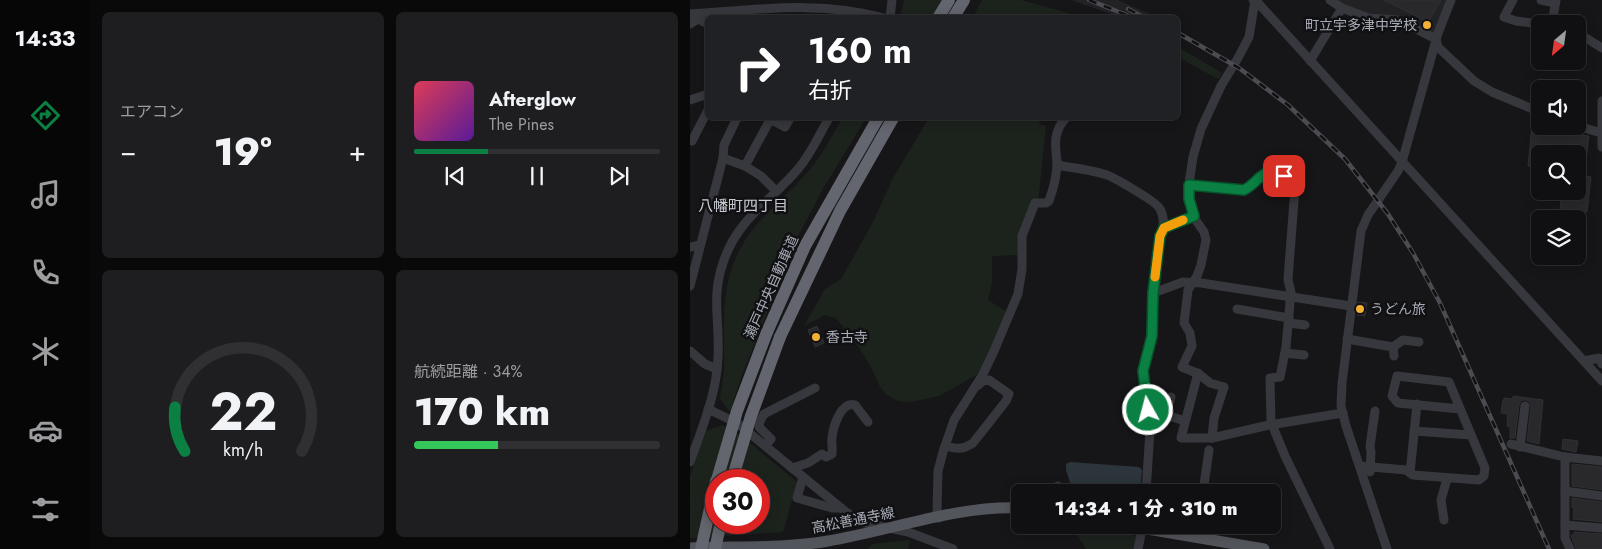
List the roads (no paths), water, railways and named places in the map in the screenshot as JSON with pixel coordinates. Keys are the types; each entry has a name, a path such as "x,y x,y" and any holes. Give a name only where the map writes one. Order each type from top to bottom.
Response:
{"highway":[{"path":"940,15 949,0"},
{"path":"955,15 964,0"},
{"name":"瀬戸中央自動車道","path":"719,469 736,411 750,372 805,246 877,120"},
{"name":"瀬戸中央自動車道","path":"735,469 756,400 780,337 840,211 892,120"},
{"name":"瀬戸中央自動車道","path":"701,549 705,531"},
{"path":"716,549 719,534"}],"main road":[{"name":"高松善通寺線","path":"690,548 799,545 830,541 984,509 1011,508"},
{"path":"1178,534 1264,549"}],"street":[{"path":"890,15 892,0"},
{"path":"1330,0 1342,8 1368,18 1398,20 1436,39 1438,47 1474,81 1492,92 1531,108"},
{"path":"1387,549 1342,413 1342,383 1347,339 1360,231 1402,162 1436,39 1451,0"},
{"path":"1513,0 1504,16 1516,21 1531,23"},
{"path":"1541,0 1556,2 1554,15"},
{"path":"1255,1 1602,381"},
{"path":"1212,438 1214,418 1224,387 1210,383 1198,373 1182,367 1192,346 1190,333 1184,323 1188,290 1201,266 1206,240 1204,232 1194,216 1189,199 1189,185 1196,142 1221,86 1249,37 1255,1"},
{"path":"776,8 777,15"},
{"path":"719,15 776,8 834,9 867,15"},
{"path":"1310,61 1342,8"},
{"path":"1586,37 1602,48"},
{"path":"690,100 705,94"},
{"path":"1602,101 1602,147"},
{"path":"692,141 705,116"},
{"path":"690,286 724,145 734,120"},
{"path":"746,166 770,120"},
{"path":"774,120 785,127 789,120"},
{"path":"690,462 708,409 717,369 716,297 723,262 732,242 744,223 800,168 828,120"},
{"path":"939,518 937,512 938,471 945,446 954,420 982,376 1018,294 1022,269 1021,245 1026,225 1035,203 1046,203 1049,201 1057,163 1056,134 1064,120"},
{"path":"1586,128 1601,133"},
{"path":"722,158 746,166 761,176 776,191"},
{"path":"1057,163 1062,166 1104,174 1160,207 1164,219 1153,293 1152,336 1143,371 1150,430 1147,484"},
{"path":"1189,185 1244,190 1264,174 1274,172 1284,176 1294,184 1288,280 1291,296 1289,321 1280,377 1270,378 1272,424 1330,549"},
{"path":"1164,228 1194,216"},
{"path":"690,247 700,245"},
{"path":"1153,293 1183,282 1192,282 1351,306"},
{"path":"1237,309 1250,316 1306,325"},
{"path":"1347,339 1394,351 1403,340 1419,342"},
{"path":"690,351 705,364 717,369"},
{"path":"1285,353 1304,355"},
{"path":"1584,361 1600,358 1602,364"},
{"path":"1198,373 1181,438 1212,438 1272,424 1342,413"},
{"path":"1360,466 1406,470 1413,475 1479,480 1484,476 1485,468 1449,382 1397,376 1392,396 1398,402 1460,409"},
{"path":"945,446 958,449 966,448 973,443 1006,401 1009,394 989,380 983,381 971,392"},
{"path":"766,445 771,439 759,427 764,414 815,388"},
{"path":"1171,397 1166,415 1185,421"},
{"path":"1410,473 1417,404"},
{"path":"792,468 808,463 822,454 826,456 832,454 831,439 842,409 847,405 855,405 868,422"},
{"path":"1525,406 1515,445 1565,457 1602,461"},
{"path":"708,409 737,423 840,508 861,522 908,532 953,549"},
{"path":"1368,490 1374,411"},
{"path":"1414,431 1471,435"},
{"path":"1204,484 1209,450"},
{"path":"1565,457 1565,538 1570,549"},
{"path":"803,477 798,498 832,508 840,508"},
{"path":"1444,520 1438,511 1447,479"},
{"path":"1565,491 1602,496"},
{"path":"1565,525 1602,528"},
{"path":"1138,549 1141,534"},
{"path":"1198,534 1198,538"}],"railway":[{"path":"1089,0 1126,15"},
{"path":"1128,9 1139,15"},
{"path":"1180,34 1239,68 1288,105 1345,159 1388,214 1413,253 1440,303 1549,549"}],"place":[{"name":"町立宇多津中学校","path":"1427,25"},
{"name":"うどん旅","path":"1360,309"},
{"name":"香古寺","path":"816,337"}],"district":[{"name":"八幡町四丁目","path":"743,206"}]}
